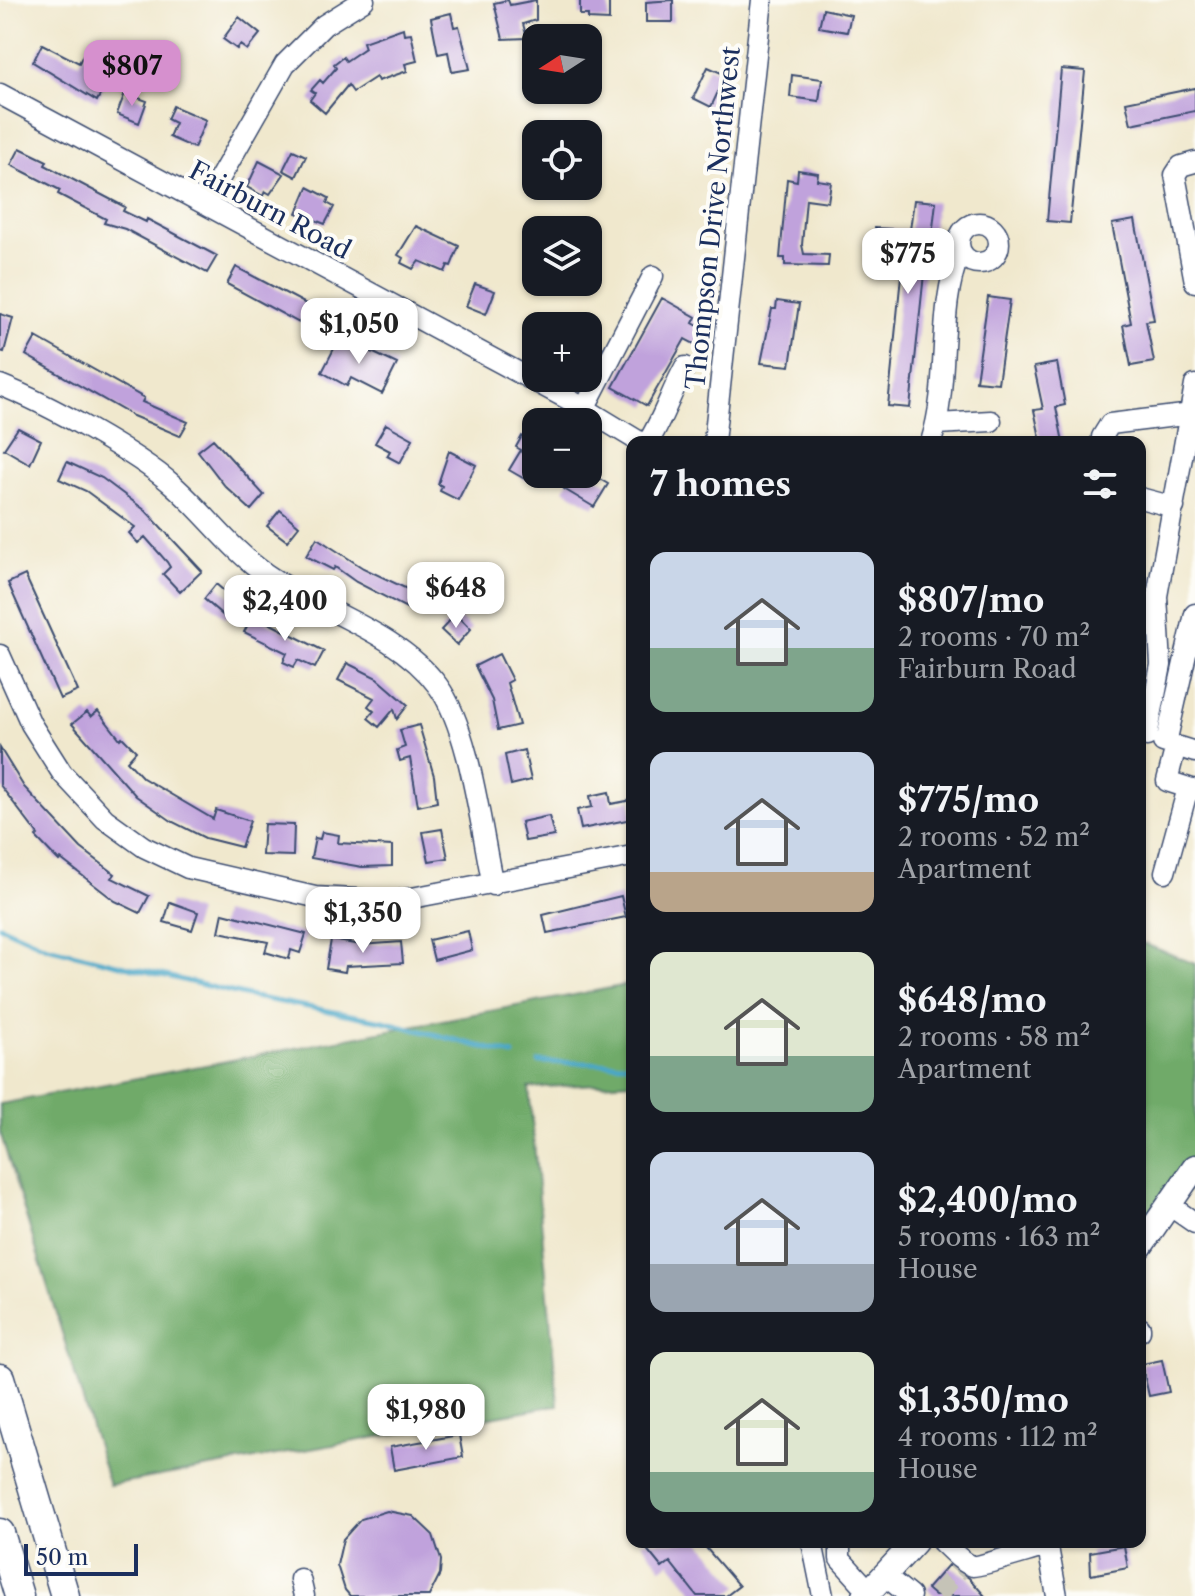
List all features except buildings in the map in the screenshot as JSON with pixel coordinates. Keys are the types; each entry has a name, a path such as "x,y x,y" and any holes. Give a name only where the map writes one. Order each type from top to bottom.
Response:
{"highway":[{"path":"0,1378 65,1596"},
{"path":"0,1533 19,1596"}],"main road":[{"path":"1146,1238 1195,1167"},
{"path":"873,1587 905,1548"}],"street":[{"path":"205,204 285,64 324,25 364,0"},
{"name":"Thompson Drive Northwest","path":"715,436 762,0"},
{"name":"Fairburn Road","path":"0,94 582,408"},
{"path":"1195,162 1181,166 1175,175 1195,282"},
{"path":"960,252 951,275 934,433 991,421"},
{"path":"585,408 653,276"},
{"path":"652,436 660,424 664,403 685,367"},
{"path":"0,385 142,460 175,487 231,545 264,572 413,659 439,687 458,723 493,885"},
{"path":"1165,872 1192,789 1167,781 1157,596 1195,385"},
{"path":"1105,436 1110,424 1192,414"},
{"name":"Fairburn Road","path":"602,420 630,436"},
{"path":"1146,500 1174,507"},
{"path":"1165,742 1195,614"},
{"path":"0,655 31,724 62,773 105,819 144,847 188,868 315,897 355,902 396,901 493,885 626,857"},
{"path":"1169,1205 1195,1223"},
{"path":"813,1548 823,1596"},
{"path":"840,1548 840,1559 873,1587 910,1596"},
{"path":"947,1548 962,1566 980,1567 1033,1548"},
{"path":"1048,1548 1057,1596"}],"green space":[{"path":"1146,944 1195,964 1195,1181 1146,1248"},
{"path":"626,985 626,1082 529,1088 558,1405 109,1485 0,1132 0,1104"}],"waterway":[{"path":"0,926 47,947 248,996 383,1021 513,1055"},
{"path":"539,1062 626,1064"}],"tunnel":[{"path":"937,1596 959,1570"}]}
